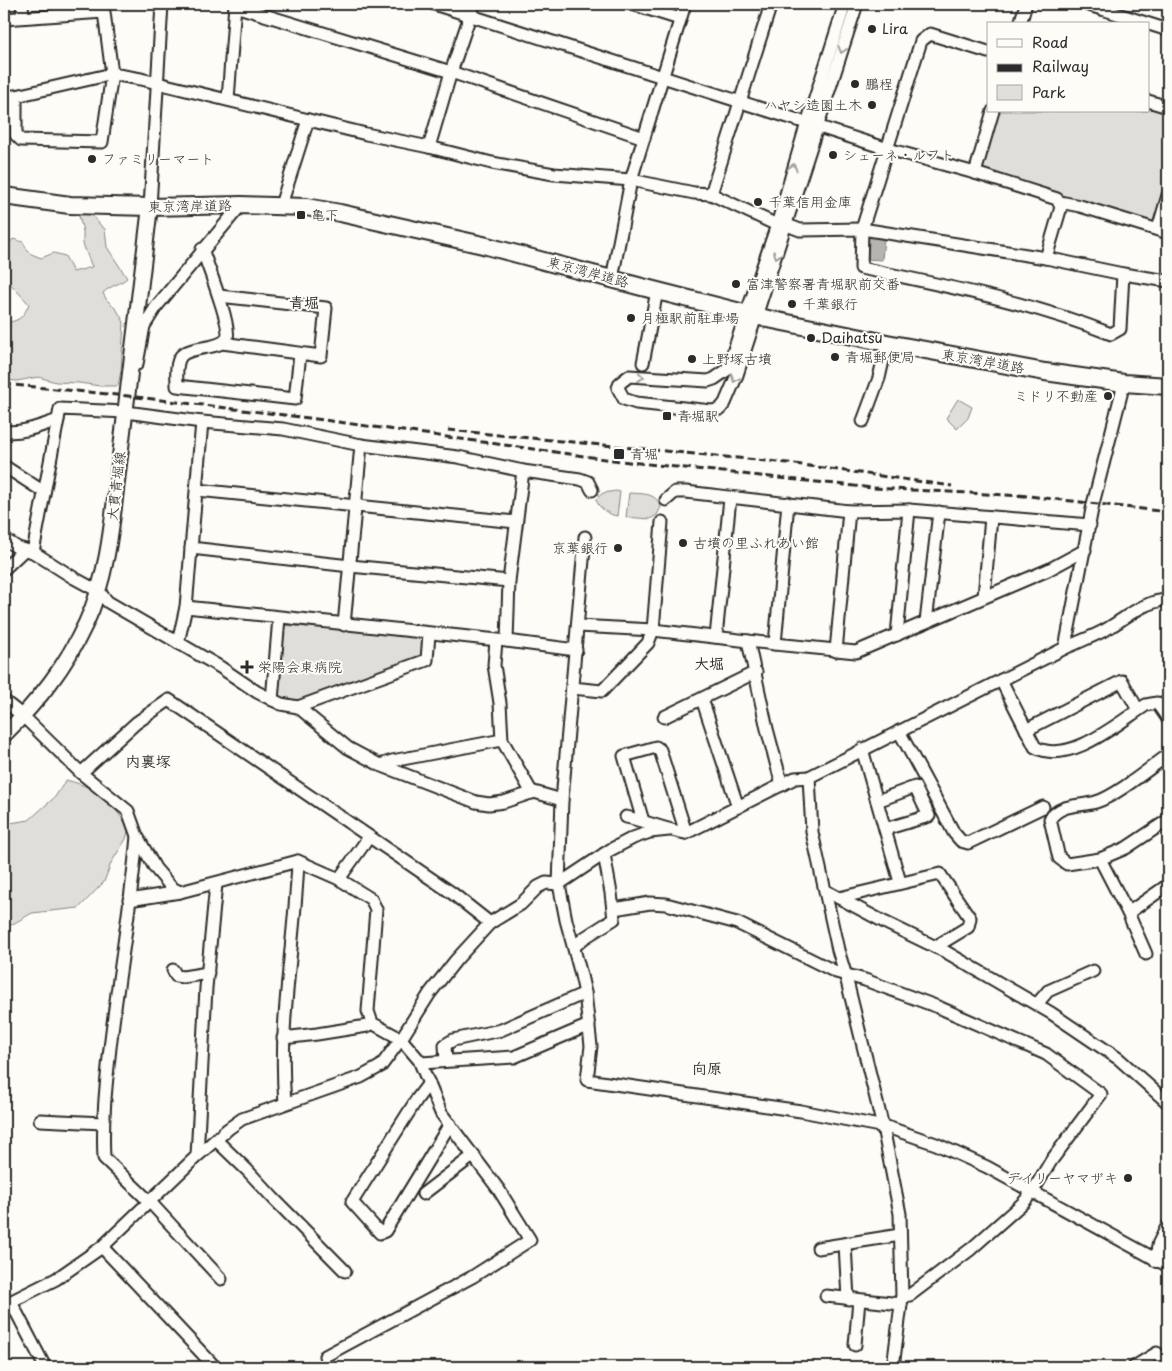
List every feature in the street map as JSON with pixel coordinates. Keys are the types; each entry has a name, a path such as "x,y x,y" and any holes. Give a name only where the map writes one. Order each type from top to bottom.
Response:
{"highway":[{"name":"東京湾岸道路","path":"4,196 70,205 150,207 281,205 340,212 483,245 751,315 886,343 1045,372 1124,383 1168,386"}],"main road":[{"name":"大貫青堀線","path":"4,735 52,683 87,621 98,591 112,521 150,207"},
{"path":"1163,1263 1160,1244 1168,1228"},
{"path":"1163,1263 1168,1251"}],"street":[{"path":"22,4 23,17"},
{"path":"150,207 162,4"},
{"path":"434,4 888,149 975,173 1057,199 1060,202 1080,206 1163,231 1168,195"},
{"path":"429,147 451,72 474,4"},
{"path":"632,4 680,19"},
{"path":"612,278 631,180 685,4"},
{"path":"711,194 771,4"},
{"path":"751,315 737,375 725,403 720,409 712,411 631,402 624,399 620,393 618,388 620,383 629,376 701,381 714,379 727,370 751,315 782,225 845,4"},
{"path":"812,125 857,4"},
{"path":"1021,22 1026,4"},
{"path":"1086,4 1143,22"},
{"path":"228,100 235,5 451,72 644,138"},
{"path":"4,19 104,12 112,74 102,142 21,140 16,135 10,96 112,74 158,83 492,163 554,174 631,180 694,193 711,194 782,225 800,230 862,229 1046,258 1168,281"},
{"path":"1150,24 1168,30"},
{"path":"987,52 930,34 921,41 862,229 861,268 1001,298 1111,334 1120,329 1123,274"},
{"path":"1150,102 1168,107"},
{"path":"975,173 993,112"},
{"path":"281,205 308,120"},
{"path":"1046,258 1061,207 1060,202"},
{"path":"128,396 133,390 144,326 156,307 241,205"},
{"path":"202,250 219,296 228,330 227,338 222,343"},
{"path":"643,363 658,291"},
{"path":"219,296 326,308 322,356 222,343 190,351 181,356 178,366 177,386 295,399 300,354"},
{"path":"863,421 879,378 886,343"},
{"path":"1064,648 1093,504 1124,383"},
{"path":"4,569 28,551 44,492 60,408 126,412 202,422 282,429 361,445 458,457 523,471 580,479 588,482 592,490"},
{"path":"4,431 14,433 58,420"},
{"path":"178,643 186,607 202,422"},
{"path":"344,624 357,506 361,445"},
{"path":"4,466 44,492"},
{"path":"523,471 502,641 494,665 500,702 502,740 532,793"},
{"path":"197,490 516,522"},
{"path":"666,500 675,492 849,511 909,510 1090,525"},
{"path":"716,637 730,498"},
{"path":"775,644 788,503"},
{"path":"896,635 909,510"},
{"path":"836,651 849,511"},
{"path":"926,622 939,512"},
{"path":"984,597 991,516"},
{"path":"572,688 602,691 648,643 652,630 662,522"},
{"path":"585,537 562,800 560,884 566,920 585,993 590,1046 587,1080 802,1111 882,1127 936,1144 987,1167 1033,1191 1163,1263"},
{"path":"4,539 98,591 108,602 257,692 281,704 298,707 348,748 380,765 476,802 489,804 504,802 532,793 562,800"},
{"path":"191,548 509,581"},
{"path":"578,626 652,630 856,652 1048,570 1084,550"},
{"path":"626,817 669,830 686,832 795,778 809,777 1064,648 1107,629 1131,613 1158,600 1168,600"},
{"path":"186,607 576,650"},
{"path":"272,700 279,618"},
{"path":"298,707 427,660 430,634"},
{"path":"748,641 767,729 782,785"},
{"path":"664,717 756,672"},
{"path":"1001,680 1035,747 1044,752 1066,751 1090,741 1146,705 1157,703 1168,720"},
{"path":"1026,730 1122,682 1138,710"},
{"path":"702,698 738,807"},
{"path":"81,773 136,723 169,700 452,894 490,923"},
{"path":"4,701 23,716 81,773 128,811 137,836 155,868 172,888 180,892"},
{"path":"899,731 954,833 961,841 968,843 1043,807"},
{"path":"380,765 392,761 502,740"},
{"path":"643,821 624,756 656,747 660,750 686,832"},
{"path":"862,749 900,882"},
{"path":"1168,756 1110,795 1096,802 1067,807 1055,812 1050,819 1059,858 1067,864 1100,859 1126,848 1168,820"},
{"path":"809,777 812,832 838,950 882,1127 900,1214 902,1300 893,1367"},
{"path":"877,801 915,787 929,816 885,829"},
{"path":"45,1367 7,1304 56,1279 102,1247 196,1156 242,1119 361,1077 381,1066 402,1039 430,992 456,960 490,923 521,904 538,887 546,883 560,884 604,854 633,838 650,832 669,830"},
{"path":"137,836 133,881 115,1006 104,1104 104,1158 150,1202 221,1279"},
{"path":"339,879 369,837"},
{"path":"574,947 584,938 614,919 614,909 604,854"},
{"path":"1100,859 1128,913 1146,954"},
{"path":"129,900 216,884 298,861 339,879 370,900 376,909 368,1011 372,1023 402,1039 421,1063 441,1113 499,1190 530,1240 472,1277 325,1356"},
{"path":"285,1103 282,1075 283,1038 298,861"},
{"path":"839,898 940,874 970,918 968,927 936,946"},
{"path":"196,1156 208,972 216,884"},
{"path":"1128,913 1168,886"},
{"path":"826,891 936,946 1037,1004 1119,1059 1168,1103"},
{"path":"614,909 650,903 666,904 738,923 836,972 845,973 938,1007 1046,1054 1101,1094 1050,1161 1033,1191 1024,1202 971,1249 910,1295 902,1300 854,1299 826,1296"},
{"path":"173,970 176,976 183,977 208,972"},
{"path":"1037,1004 1048,990 1093,971"},
{"path":"446,1061 445,1045 453,1040 501,1030 585,993"},
{"path":"283,1038 366,1026 372,1023"},
{"path":"421,1063 514,1057 589,1025"},
{"path":"429,1083 352,1202 380,1233 385,1231 450,1124"},
{"path":"40,1120 103,1123"},
{"path":"216,1140 248,1170 345,1271"},
{"path":"423,1194 474,1155"},
{"path":"818,1248 900,1235"},
{"path":"844,1244 854,1299 855,1345"},
{"path":"102,1247 215,1367"},
{"path":"1134,1367 1157,1353 1166,1367"}],"green space":[{"path":"1150,108 1168,113 1168,176 1154,223 981,172 979,168 998,112 1150,112"},
{"path":"87,209 105,229 107,247 127,278 103,293 124,322 121,371 118,386 56,382 38,377 17,381 4,380 4,323 20,318 25,313 29,304 4,277 7,248 13,239 23,242 29,253 41,258 54,253 65,256 73,272 92,267 83,244 83,231 79,216"},
{"path":"958,399 972,407 968,418 957,429 946,418"},
{"path":"620,492 617,516 604,510 596,499 603,493"},
{"path":"629,493 644,494 656,499 661,507 657,515 650,519 626,517"},
{"path":"281,625 427,636 424,659 296,704 276,698"},
{"path":"66,780 88,787 110,803 129,828 126,839 111,863 104,882 79,908 32,913 4,929 4,824 29,820 55,797"}],"shaded area":[{"path":"868,237 884,238 882,260 865,259"}],"railway":[{"path":"4,384 128,396 309,418 620,461 873,488 1025,496"},
{"path":"448,430 788,463 952,486"},
{"path":"1019,495 1168,512"}],"place":[{"name":"Lira","path":"872,29"},
{"name":"鵬程","path":"855,84"},
{"name":"ハヤシ造園土木","path":"872,105"},
{"name":"シェーネ・ルフト","path":"833,155"},
{"name":"ファミリーマート","path":"92,159"},
{"name":"千葉信用金庫","path":"758,202"},
{"name":"亀下","path":"301,215"},
{"name":"富津警察署青堀駅前交番","path":"736,284"},
{"name":"千葉銀行","path":"792,304"},
{"name":"月極駅前駐車場","path":"631,318"},
{"name":"Daihatsu","path":"811,338"},
{"name":"青堀郵便局","path":"835,357"},
{"name":"上野塚古墳","path":"692,359"},
{"name":"ミドリ不動産","path":"1108,396"},
{"name":"青堀駅","path":"667,416"},
{"name":"青堀","path":"619,454"},
{"name":"古墳の里ふれあい館","path":"683,543"},
{"name":"京葉銀行","path":"618,548"},
{"name":"栄陽会東病院","path":"247,667"},
{"name":"デイリーヤマザキ","path":"1128,1178"}],"district":[{"name":"青堀","path":"304,303"},
{"name":"大堀","path":"709,664"},
{"name":"内裏塚","path":"148,762"},
{"name":"向原","path":"707,1069"}]}
